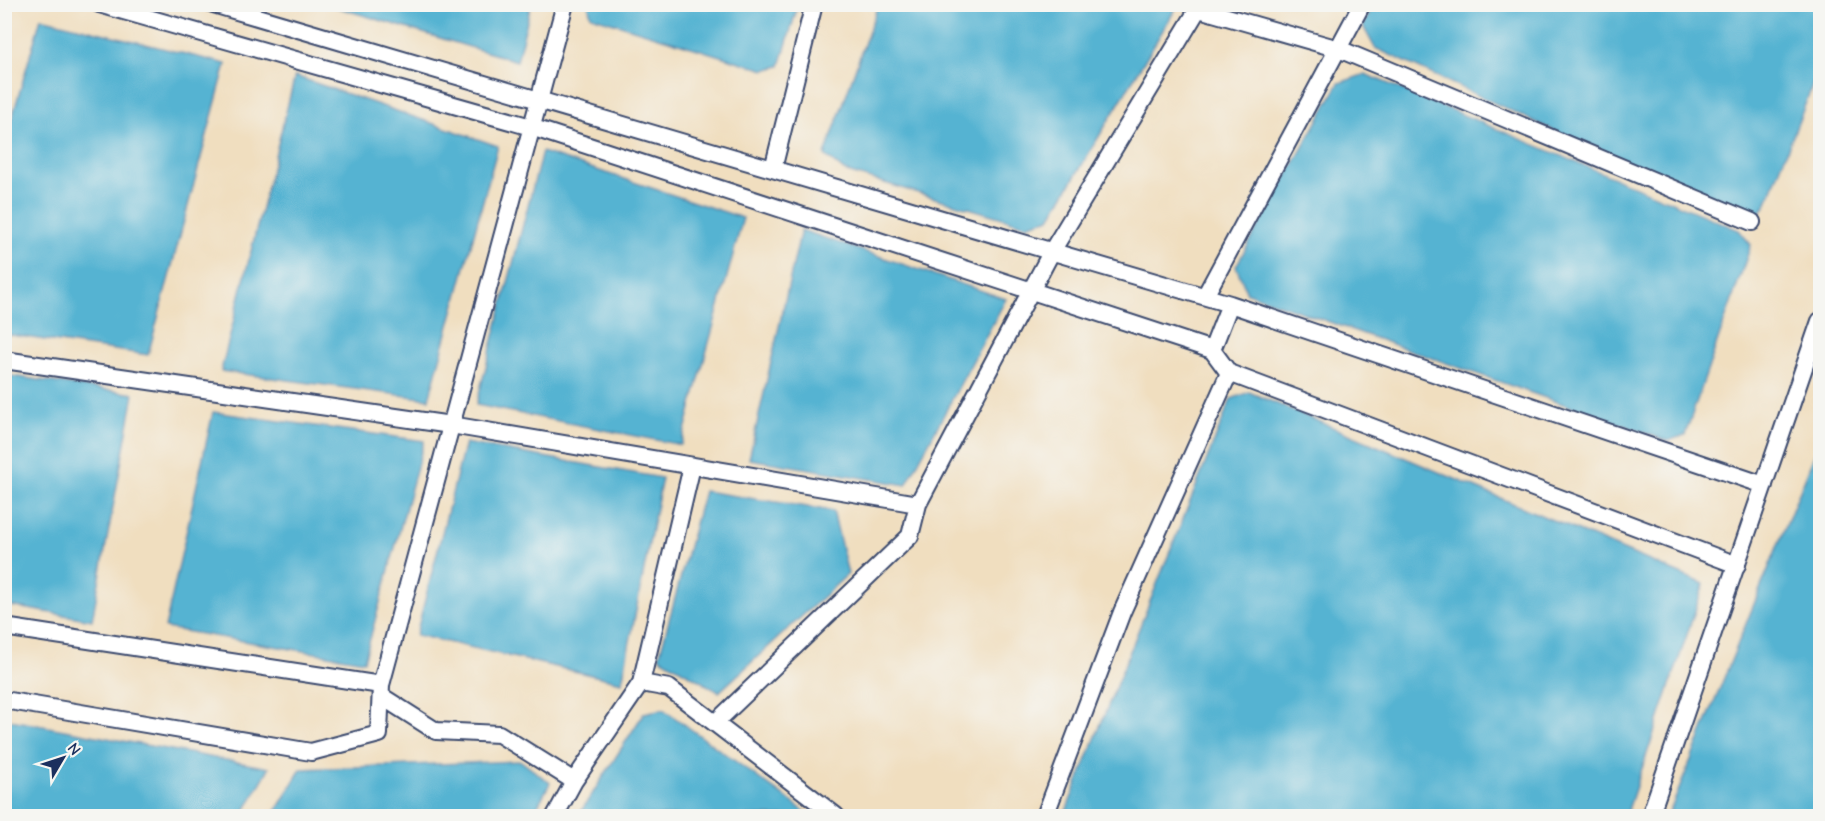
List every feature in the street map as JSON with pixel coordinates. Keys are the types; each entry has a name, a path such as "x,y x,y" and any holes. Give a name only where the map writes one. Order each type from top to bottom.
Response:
{"lane":[{"path":"99,4 531,128 1212,350 1229,373 1737,565"},
{"path":"213,4 1230,304 1764,485"},
{"path":"4,700 311,752 379,734 381,691 565,4"},
{"path":"773,169 814,4"},
{"path":"1205,297 1362,4"},
{"path":"715,723 910,536 918,504 1052,251 1200,7 1339,49 1752,222"},
{"path":"1212,350 1230,304"},
{"path":"1650,816 1821,321"},
{"path":"4,360 451,425 918,504"},
{"path":"1045,816 1122,612 1229,373"},
{"path":"555,816 574,781 641,683 692,466"},
{"path":"4,627 381,691 436,731 499,734 574,781"},
{"path":"641,683 669,688 836,816"}],"water":[{"path":"588,4 798,5 780,66 765,70 591,16"},
{"path":"878,4 1178,5 1050,218 1026,225 844,171 825,155"},
{"path":"1374,4 1820,5 1820,66 1766,205 1752,222 1375,48 1363,26"},
{"path":"329,5 531,5 517,61"},
{"path":"41,18 226,64 148,355 5,334 5,142"},
{"path":"1365,74 1739,230 1751,245 1685,435 1668,441 1247,293 1236,266 1339,83"},
{"path":"295,76 498,146 429,399 221,371"},
{"path":"542,152 743,218 681,445 476,405"},
{"path":"801,230 1006,299 906,485 749,459"},
{"path":"5,375 134,394 92,620 5,605"},
{"path":"1249,392 1704,584 1626,816 1064,816 1231,399"},
{"path":"213,412 424,441 364,661 165,628"},
{"path":"1820,441 1820,816 1669,816 1669,814"},
{"path":"465,443 662,478 622,682 416,635"},
{"path":"704,491 833,511 848,574 719,692 659,657"},
{"path":"663,709 811,816 578,816 644,713"},
{"path":"4,719 269,768 242,816 5,816"},
{"path":"521,761 550,783 532,816 273,816 301,769"}]}
